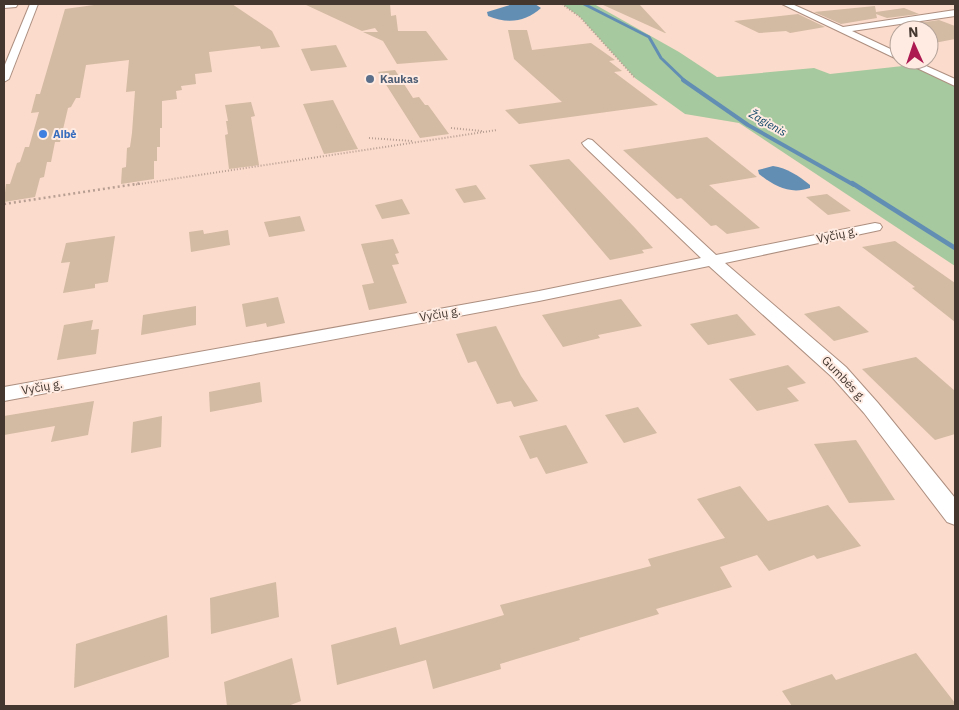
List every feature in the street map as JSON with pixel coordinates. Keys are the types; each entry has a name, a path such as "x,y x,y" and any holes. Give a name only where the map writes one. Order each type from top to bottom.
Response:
{"main road":[{"path":"4,4 12,4"}],"street":[{"path":"4,79 34,4"},
{"path":"786,4 889,52"},
{"path":"842,30 955,12"},
{"path":"927,70 955,83"},
{"name":"Gumbės g.","path":"588,143 713,261 839,372 871,408 955,515"},
{"name":"Vyčių g.","path":"4,394 538,296 875,227"}],"path":[{"path":"562,4 580,17 635,78"},
{"path":"451,128 488,131"},
{"path":"4,204 497,130"},
{"path":"369,138 420,142"}],"green space":[{"path":"562,4 594,4 679,52 717,77 814,68 830,74 889,68 889,70 922,70 955,86 955,266 739,123 685,114 635,78 580,17"}],"water":[{"path":"513,4 535,4 541,8 523,19 509,21 488,16 487,12"},
{"path":"773,166 797,176 810,185 810,188 789,190 776,186 759,174 758,170"}],"building":[{"path":"101,4 232,4 272,31 280,47 261,49 260,46 209,52 212,72 195,74 196,84 181,86 182,90 176,91 177,99 162,101 162,128 160,128 160,147 157,147 157,161 154,161 154,179 121,184 122,168 126,167 127,148 130,147 135,91 126,92 129,60 86,65 80,98 76,98 71,107 68,108 60,142 55,142 51,162 47,162 44,177 40,178 35,197 4,202 6,184 10,184 25,147 29,147 39,112 31,113 36,94 40,94 65,9"},
{"path":"304,4 390,4 391,16 396,15 398,31 426,31 448,60 397,64 383,41 363,32 378,32 375,28 362,31"},
{"path":"601,4 639,4 666,33 665,33"},
{"path":"875,6 876,12 904,8 919,14 887,18 876,14 877,18 841,24 814,12"},
{"path":"798,14 825,27 790,33 786,31 759,33 734,21"},
{"path":"939,20 955,26 955,39 939,42"},
{"path":"508,30 527,30 532,50 591,43 615,60 609,61 622,71 614,72 658,105 519,124 505,110 562,102 514,59"},
{"path":"336,45 347,67 311,71 301,49"},
{"path":"395,70 413,98 419,97 425,105 428,105 449,134 420,138 378,72"},
{"path":"333,100 358,149 324,154 303,104"},
{"path":"251,102 255,116 251,117 259,165 229,169 225,135 228,134 226,121 228,121 225,105"},
{"path":"707,137 757,177 709,185 760,228 727,234 716,225 711,226 681,198 677,199 623,150"},
{"path":"569,159 653,248 642,250 644,253 610,260 529,165"},
{"path":"476,185 486,199 464,203 455,189"},
{"path":"827,194 851,211 828,215 806,197"},
{"path":"402,199 410,214 382,219 375,205"},
{"path":"300,216 305,231 269,237 264,222"},
{"path":"203,230 204,234 228,230 230,245 191,252 189,232"},
{"path":"115,236 108,282 95,284 95,288 63,293 70,262 61,263 66,243"},
{"path":"393,239 399,253 395,254 399,264 392,265 407,303 369,310 362,285 374,283 361,244"},
{"path":"895,241 955,283 955,322 912,288 915,287 862,247"},
{"path":"278,297 285,323 267,327 266,323 246,327 242,304"},
{"path":"621,299 642,326 598,335 600,338 563,347 542,315"},
{"path":"196,306 196,325 141,335 143,315"},
{"path":"839,306 869,332 834,341 804,314"},
{"path":"737,314 756,335 708,345 690,324"},
{"path":"93,320 91,330 99,329 96,354 57,360 64,325"},
{"path":"496,326 521,376 538,401 514,407 511,401 497,404 476,361 468,363 456,334"},
{"path":"916,357 955,391 955,434 935,440 862,369"},
{"path":"788,365 806,383 787,388 799,401 757,411 729,379"},
{"path":"260,382 262,402 210,412 209,392"},
{"path":"94,401 88,435 51,442 55,426 4,435 4,416"},
{"path":"638,407 657,433 624,443 605,415"},
{"path":"162,416 161,447 131,453 133,422"},
{"path":"566,425 588,463 546,474 537,457 530,459 519,436"},
{"path":"856,440 895,500 849,503 814,444"},
{"path":"740,486 768,521 828,505 861,546 817,559 814,555 769,571 757,555 720,567 732,587 656,609 659,614 500,664 501,669 433,689 426,660 337,685 331,645 396,627 400,645 504,615 500,605 651,566 648,559 725,538 697,499"},
{"path":"276,582 279,617 211,634 210,598"},
{"path":"167,615 169,657 74,688 76,644"},
{"path":"916,653 955,703 955,706 792,706 782,691 832,674 836,680"},
{"path":"292,658 301,701 288,706 227,706 224,682"}],"waterway":[{"name":"Žagienis","path":"584,4 649,37 661,58 685,81"},
{"name":"Žagienis","path":"683,80 748,125 854,185"},
{"name":"Žagienis","path":"852,183 955,248"}],"place":[{"name":"Kaukas","path":"370,79"},
{"name":"Aibė","path":"43,134"}]}
